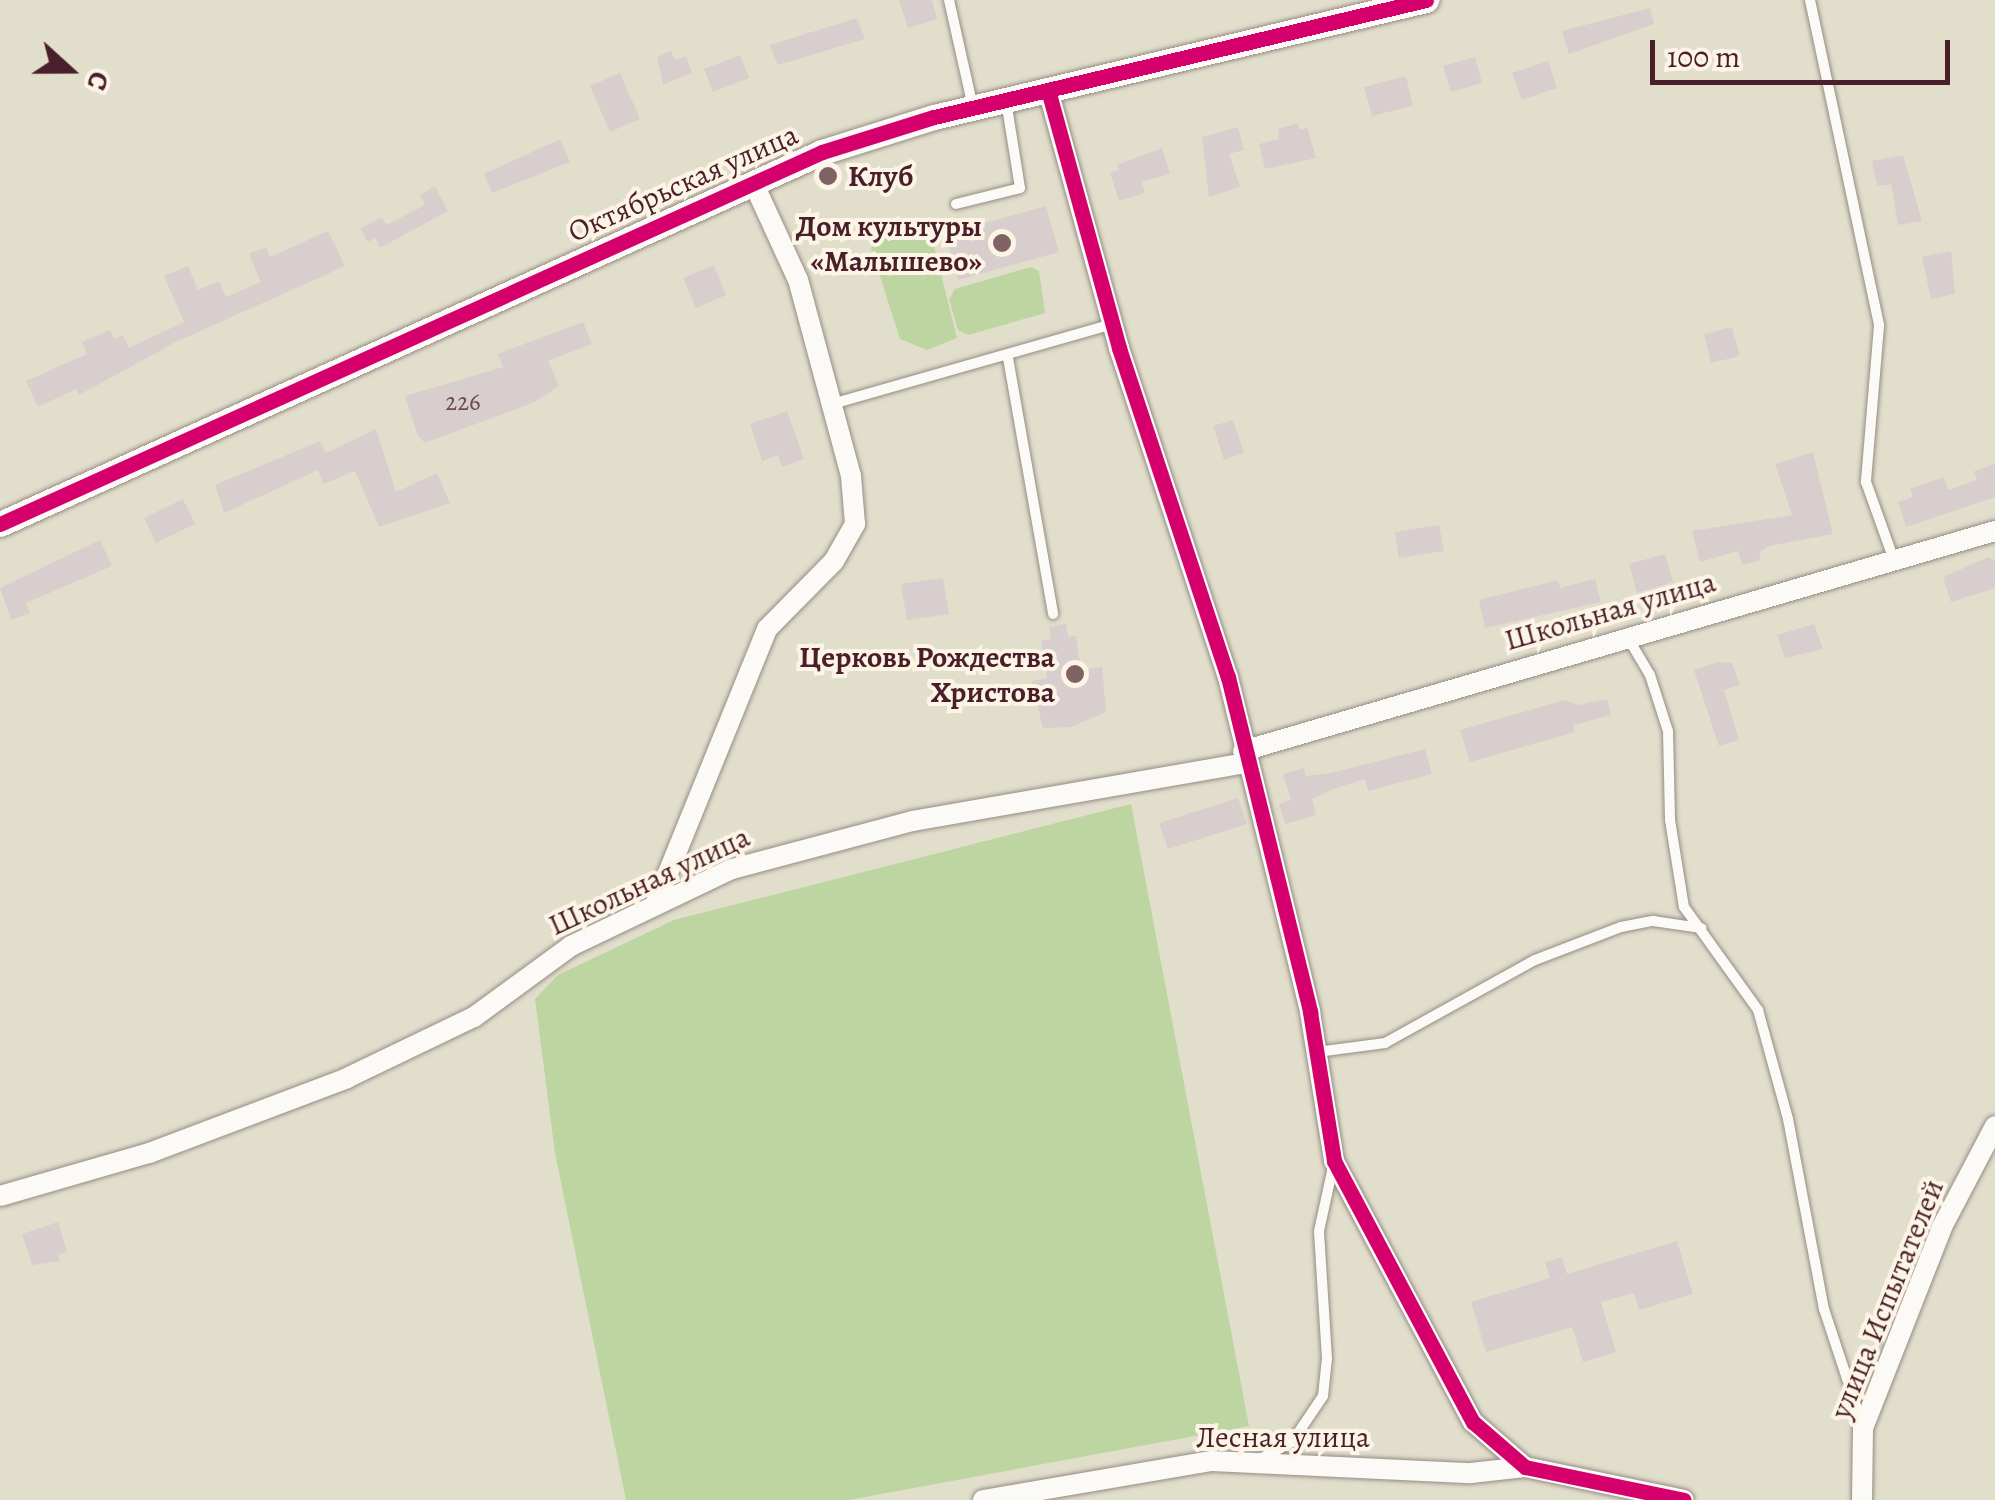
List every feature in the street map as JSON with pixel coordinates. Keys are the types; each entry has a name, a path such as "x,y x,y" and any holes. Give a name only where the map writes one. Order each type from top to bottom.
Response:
{"street":[{"name":"Октябрьская улица","path":"0,524 822,152 973,108 1426,0"},
{"path":"1048,90 1112,324 1190,548 1316,1052 1334,1161 1473,1422 1525,1467 1684,1500"},
{"path":"655,905 760,644 834,561 854,524 851,476 798,280 753,182"},
{"name":"Школьная улица","path":"0,1196 149,1153 347,1078 474,1017 571,946 732,869 814,842 1244,757 1628,638 1995,532"},
{"name":"улица Испытателей","path":"1862,1500 1863,1428 1942,1227 1995,1126"},
{"name":"Лесная улица","path":"982,1500 1212,1461 1470,1472 1525,1467"}],"lane":[{"path":"949,0 973,108"},
{"path":"1810,0 1879,326 1866,482 1894,560"},
{"path":"956,204 1020,188 1006,100"},
{"path":"832,404 1008,358 1112,324"},
{"path":"1008,358 1053,614"},
{"path":"1628,638 1650,675 1668,731 1670,820 1684,907 1758,1010 1788,1119 1824,1309 1863,1428"},
{"path":"1316,1052 1385,1042 1535,960 1621,927 1653,921 1701,928"},
{"path":"1253,1463 1292,1442 1322,1396 1327,1359 1319,1232 1334,1161"}],"green space":[{"path":"928,222 957,338 927,350 900,339 871,248 880,232"},
{"path":"1031,267 1039,271 1045,313 968,335 958,330 949,299 955,289"},
{"path":"1131,804 1249,1426 849,1500 626,1500 555,1153 535,999 558,975 674,920"}],"building":[{"path":"899,0 932,0 937,19 908,28"},
{"path":"1650,8 1654,24 1569,54 1562,31"},
{"path":"857,18 865,39 778,65 770,45"},
{"path":"671,51 675,60 686,56 692,73 663,85 657,57"},
{"path":"740,55 749,78 713,92 704,69"},
{"path":"1475,57 1482,83 1451,92 1443,66"},
{"path":"1548,61 1557,88 1522,100 1512,73"},
{"path":"620,73 640,119 610,132 590,86"},
{"path":"1406,76 1413,106 1372,116 1364,87"},
{"path":"1298,123 1300,130 1307,127 1316,158 1265,169 1259,144 1279,139 1278,129"},
{"path":"1238,127 1244,150 1229,154 1240,187 1209,197 1202,137"},
{"path":"560,139 570,162 492,193 484,174"},
{"path":"1162,148 1170,174 1142,182 1145,193 1119,201 1110,173 1119,170 1117,165"},
{"path":"1903,155 1922,221 1898,225 1891,184 1877,186 1872,161"},
{"path":"435,186 448,211 380,248 375,238 368,242 360,228 382,217 386,225 425,205 420,195"},
{"name":"Дом культуры «Малышево»","path":"1046,206 1059,252 958,280 946,234"},
{"path":"328,231 345,266 176,342 79,395 76,389 38,407 26,381 87,354 82,342 110,330 114,339 123,335 129,348 184,322 164,276 188,266 198,290 219,281 226,297 261,282 249,254 266,247 270,257"},
{"path":"1951,251 1955,294 1931,299 1922,257"},
{"path":"714,265 726,295 696,308 683,278"},
{"path":"583,322 592,344 548,361 559,386 535,402 425,443 418,436 405,396 503,367 497,354"},
{"path":"1732,327 1740,356 1711,363 1704,334"},
{"path":"787,411 804,459 782,467 778,455 762,461 750,424"},
{"path":"1233,420 1244,453 1224,460 1213,426"},
{"path":"376,429 396,492 437,473 450,503 379,527 355,471 323,484 318,470 224,513 215,485 320,441 326,453"},
{"path":"1813,452 1833,534 1769,546 1759,553 1761,560 1742,565 1738,551 1700,562 1692,531 1792,515 1775,464"},
{"path":"1995,464 1995,497 1906,527 1898,502 1913,497 1910,489 1944,477 1948,490 1977,480 1974,471"},
{"path":"183,499 195,524 156,543 144,518"},
{"path":"1439,525 1444,551 1399,558 1395,532"},
{"path":"100,540 112,566 26,603 30,613 11,620 0,588"},
{"path":"1665,554 1673,582 1637,593 1629,564"},
{"path":"1989,557 1995,561 1995,588 1951,602 1943,577"},
{"path":"943,578 949,614 907,620 901,584"},
{"path":"1595,579 1601,602 1485,628 1479,600 1558,580 1560,588"},
{"name":"Церковь Рождества Христова","path":"1066,624 1068,637 1076,636 1081,670 1102,667 1106,712 1071,727 1043,728 1031,681 1047,678 1041,641 1051,639 1049,627"},
{"path":"1814,624 1823,649 1785,658 1777,635"},
{"path":"1718,662 1732,663 1740,685 1724,690 1739,740 1719,746 1694,670"},
{"path":"1607,699 1611,715 1573,725 1575,732 1470,762 1460,730 1565,700 1578,705"},
{"path":"1425,749 1432,774 1368,791 1365,779 1336,788 1312,799 1316,815 1285,824 1279,804 1291,800 1283,774 1304,768 1306,776 1331,773"},
{"path":"1238,798 1247,824 1168,849 1159,823"},
{"path":"58,1222 67,1252 58,1255 60,1261 32,1265 22,1234"},
{"path":"1677,1241 1693,1294 1639,1310 1634,1293 1601,1302 1616,1352 1583,1362 1572,1327 1486,1352 1471,1302 1550,1278 1545,1262 1562,1257 1567,1274"}],"cycle path":[{"path":"0,524 822,152 934,117 1426,0"},
{"path":"1048,90 1119,348 1228,677 1310,1012 1334,1161 1473,1422 1525,1467 1684,1500"}],"place":[{"name":"Клуб","path":"828,176"},
{"name":"Дом культуры «Малышево»","path":"1002,243"},
{"name":"Церковь Рождества Христова","path":"1075,674"}]}
